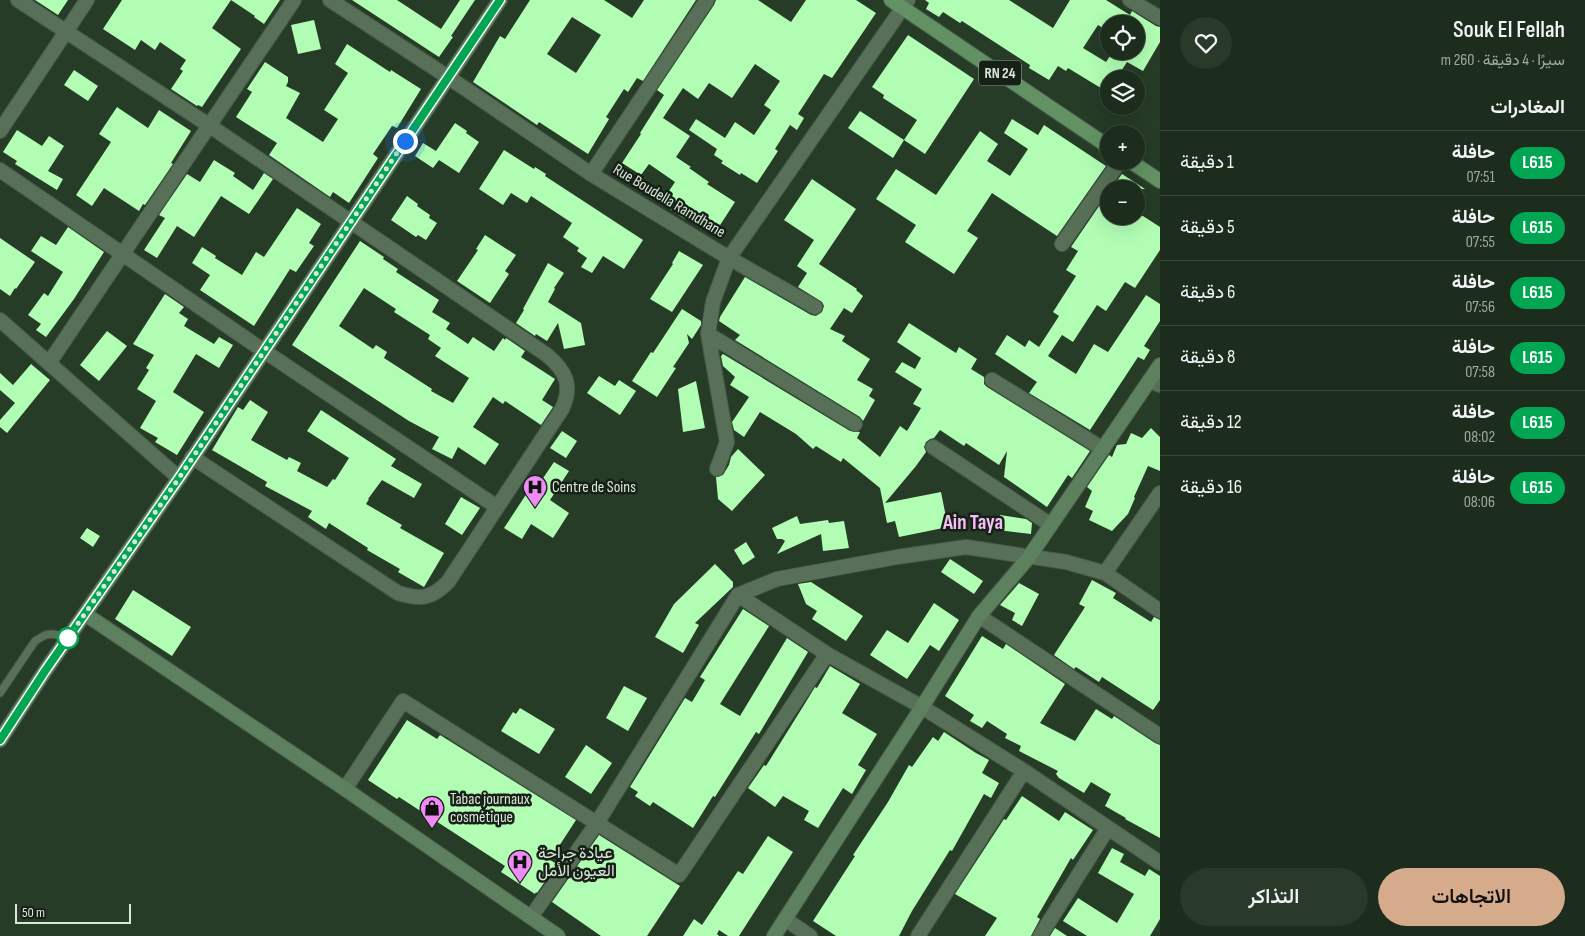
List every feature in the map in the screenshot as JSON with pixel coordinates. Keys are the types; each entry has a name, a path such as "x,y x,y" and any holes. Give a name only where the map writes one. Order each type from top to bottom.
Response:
{"main road":[{"path":"0,740 179,478 500,0"},
{"name":"RN 24","path":"891,0 906,4 1100,141"},
{"path":"1144,170 1160,181"},
{"path":"774,936 979,616 1028,557 1103,449 1155,383 1160,365"},
{"path":"85,614 345,789 558,936"}],"street":[{"path":"18,0 210,126 547,355 557,363 568,387 562,409 448,582 438,592 420,598 398,592 192,456"},
{"path":"0,131 87,0"},
{"path":"49,363 294,0"},
{"name":"Rue Boudella Ramdhane","path":"330,0 592,174 729,258 906,4"},
{"path":"592,174 707,0"},
{"path":"1130,0 1160,18"},
{"path":"0,170 264,352 497,507"},
{"path":"1062,244 1114,170"},
{"path":"717,469 727,442 708,334 713,302 729,258 815,307"},
{"path":"0,320 179,478"},
{"path":"708,334 855,424"},
{"path":"992,380 1103,449"},
{"path":"933,447 1051,525"},
{"path":"1105,573 1160,493"},
{"path":"531,917 597,823 738,595 777,579 897,557 966,547 1066,562 1105,573 1160,611"},
{"path":"738,595 827,654 922,707 1024,771 1160,863"},
{"path":"979,616 1160,736"},
{"path":"345,789 403,701 679,875 827,654"},
{"path":"918,936 1024,771"},
{"path":"1040,936 1108,828"},
{"path":"785,919 810,936"}],"lane":[{"path":"0,693 35,641 45,635 52,634 69,637"}],"building":[{"path":"35,0 68,0 58,15"},
{"path":"122,0 231,0 212,28 241,49 202,107 197,106 171,89 183,71 180,69 186,60 160,42 155,50 141,40 135,50 103,29"},
{"path":"231,0 280,0 264,24"},
{"path":"352,0 397,0 441,29 460,0 475,0 439,57"},
{"path":"530,0 604,0 632,18 644,0 696,0 643,81 637,78 628,92 624,89 606,117 609,119 588,154 539,122 537,125 473,82 500,36 505,39","holes":["572,17 601,35 576,73 547,54"]},
{"path":"716,0 758,0 791,22 806,0 856,0 876,13 832,78 824,74 798,114 804,118 797,130 790,125 775,149 778,151 757,183 721,163 723,161 714,155 717,149 689,130 696,119 725,138 735,122 754,135 771,110 764,105 780,81 755,64 732,98 709,83 698,99 683,88 663,118 690,136 676,157 709,182 707,184 735,202 715,233 687,215 685,219 661,203 675,182 649,164 641,175 622,163 664,95 657,90"},
{"path":"925,0 1009,0 1053,28 1070,0 1106,0 1130,15 1100,15 1100,26 1098,25 1083,48 1106,62 1107,60 1145,60 1145,19 1160,27 1160,42 1144,70 1127,62 1122,70 1100,70 1100,88 1068,68 1066,71 1058,66 1049,80 1029,68 1030,65 962,21 960,23 943,12 939,17 926,9 929,3"},
{"path":"1132,11 1138,15 1130,15"},
{"path":"314,20 321,49 298,54 291,25"},
{"path":"908,35 974,79 925,154 904,140 917,120 883,98 884,95 872,87"},
{"path":"347,44 390,72 391,70 421,89 397,128 392,126 373,154 378,158 349,203 333,192 330,197 269,155 277,143 236,117 252,92 247,89 265,62 288,77 286,86 300,93 286,118 323,142 338,119 324,110 348,73 335,64"},
{"path":"74,70 98,86 88,101 64,85"},
{"path":"117,107 148,128 159,110 191,131 171,163 173,164 139,211 104,188 92,206 76,195 111,142 99,134"},
{"path":"860,111 904,140 893,158 848,128"},
{"path":"1012,119 1038,135 1044,125 1100,162 1100,170 1103,170 1057,236 992,193 967,231 978,238 954,274 905,242 916,225 876,199 896,169 936,195 980,131 998,144 987,161 1010,176 1028,149 1004,133"},
{"path":"455,123 479,142 459,173 439,160 433,168 415,156 423,143 436,151"},
{"path":"17,130 42,146 49,136 64,146 48,171 63,179 57,190 15,164 17,161 3,152"},
{"path":"504,150 534,169 535,167 546,174 545,176 643,240 624,269 603,256 592,273 581,267 587,258 577,251 579,248 563,237 572,223 531,196 527,203 511,193 503,205 479,189"},
{"path":"214,160 235,173 233,176 253,190 264,173 273,179 249,214 221,196 194,237 177,226 157,258 144,250 165,218 159,215 187,174 200,182"},
{"path":"1122,174 1131,180 1118,180"},
{"path":"812,179 856,209 819,264 857,289 863,296 852,313 844,308 830,329 845,336 842,341 870,359 857,380 873,389 869,396 875,400 863,421 860,417 735,340 740,335 719,321 745,277 811,315 816,316 822,312 824,306 822,302 798,287 807,273 797,266 814,240 784,220"},
{"path":"407,196 430,215 429,218 437,223 426,240 418,235 416,237 391,220"},
{"path":"1100,205 1100,225 1145,225 1145,217 1160,227 1160,250 1135,288 1125,282 1106,311 1097,305 1073,342 1062,335 1048,356 1076,374 1094,344 1108,352 1146,295 1160,304 1160,321 1144,346 1150,350 1144,360 1138,357 1090,430 1029,393 1037,382 995,354 1007,335 1025,347 1029,340 1039,347 1059,316 1053,312 1076,276 1066,270 1078,251 1071,247"},
{"path":"297,208 321,224 309,243 314,246 296,272 290,269 254,326 200,290 210,275 192,263 202,247 216,256 215,258 242,275 256,252 264,257"},
{"path":"68,227 104,252 74,299 46,337 36,330 41,324 28,315 44,293 48,296 63,272 31,251 41,236 56,245"},
{"path":"485,235 516,255 505,271 509,274 490,303 457,281 478,250 476,249"},
{"path":"0,238 35,262 10,296 0,289"},
{"path":"360,241 398,269 396,272 439,300 432,312 450,323 446,329 468,344 473,337 494,351 503,338 505,340 506,338 525,351 521,357 555,379 542,400 553,407 541,425 505,401 503,404 493,397 473,427 499,444 485,465 458,447 452,459 432,449 439,437 409,421 292,345","holes":["364,288 396,309 394,312 430,335 428,339 441,348 435,356 469,378 453,403 431,391 432,389 384,358 387,352 376,345 373,349 339,326"]},
{"path":"679,251 703,265 672,312 650,299 673,264"},
{"path":"548,263 564,273 554,288 548,302 581,323 585,345 564,349 558,323 547,341 536,334 535,336 516,323"},
{"path":"165,294 184,307 179,313 188,319 184,326 214,344 219,337 233,345 219,368 196,354 173,392 204,412 177,455 155,442 158,438 140,428 156,401 137,389 149,370 146,368 154,355 133,344"},
{"path":"682,309 701,321 701,325 692,339 687,334 689,343 673,367 676,368 657,397 632,381"},
{"path":"909,323 956,353 959,347 977,359 971,369 984,377 984,384 987,387 1090,451 1072,478 1068,475 1047,507 1004,477 1007,451 999,465 966,443 964,446 940,430 934,438 926,442 924,447 926,452 885,503 941,492 948,527 899,537 895,521 887,523 880,488 843,458 841,462 816,446 813,449 796,434 760,412 744,437 734,430 732,422 749,397 730,385 735,377 723,366 721,356 723,354 850,431 860,432 857,438 880,457 900,426 907,431 921,408 913,404 922,389 895,372 902,362 915,369 921,358 897,342"},
{"path":"107,331 127,346 99,381 80,365"},
{"path":"31,364 50,380 7,433 0,427 0,420 15,403 0,390 0,373 13,385"},
{"path":"599,376 615,386 619,380 636,391 620,415 587,393"},
{"path":"696,381 705,428 683,432 678,389"},
{"path":"250,400 268,412 251,440 287,460 289,457 301,463 297,471 327,487 333,479 335,480 349,458 307,431 321,410 396,459 391,466 422,484 414,498 382,480 366,504 402,525 400,528 444,553 424,587 398,572 400,569 367,550 368,548 329,523 326,529 308,517 312,511 265,486 267,482 212,450 238,407 243,410"},
{"path":"1151,428 1160,437 1160,471 1148,466 1128,514 1112,531 1089,520 1093,511 1085,507 1092,491 1087,487 1109,455 1112,457 1117,445 1126,444 1131,433 1142,438"},
{"path":"562,431 577,441 566,458 550,448"},
{"path":"738,449 765,475 732,511 718,499 716,477 723,475 731,457"},
{"path":"554,462 569,471 550,500 569,513 553,538 531,524 522,539 504,528 529,490 533,493"},
{"path":"461,497 480,508 462,535 445,524"},
{"path":"1000,515 1026,519 1032,523 1031,534 998,530"},
{"path":"797,516 800,524 828,520 829,523 844,521 849,548 823,551 821,534 777,554 785,541 777,539 772,528"},
{"path":"87,528 100,536 93,547 80,538"},
{"path":"746,542 755,557 743,565 734,550"},
{"path":"950,559 983,581 974,594 941,572"},
{"path":"715,564 733,582 733,587 695,623 699,625 683,653 655,637 674,604"},
{"path":"1092,580 1116,593 1113,598 1151,622 1154,617 1160,620 1160,700 1153,710 1102,677 1099,682 1076,667 1074,669 1054,655 1085,607 1079,604"},
{"path":"811,582 863,616 846,641 812,619 817,611 806,604 798,584"},
{"path":"1019,583 1039,594 1022,626 1012,620 1015,613 1000,605"},
{"path":"133,590 191,627 172,656 115,619"},
{"path":"934,603 959,620 939,651 930,645 907,679 870,655 887,630 908,643"},
{"path":"743,609 769,626 720,704 740,716 787,638 808,652 759,734 756,732 693,828 653,802 650,806 635,796 638,792 630,787 685,698 692,702 705,680 700,677"},
{"path":"982,636 1003,649 1006,644 1065,684 1040,723 1075,741 1096,709 1112,719 1114,716 1160,745 1160,838 1105,806 1111,794 1091,782 1084,793 1059,778 1056,774 1058,771 1019,751 1021,746 1005,738 1007,734 987,721 982,728 970,721 974,715 945,696"},
{"path":"830,666 860,684 842,713 877,734 858,765 866,770 852,794 843,788 818,828 804,820 809,811 783,796 775,807 748,788 764,765 766,766"},
{"path":"624,686 647,698 628,731 606,718"},
{"path":"520,708 555,729 539,754 501,731 513,712 516,714"},
{"path":"407,720 437,739 440,735 576,820 550,860 557,864 537,893 535,894 501,872 505,866 399,797 397,799 368,780"},
{"path":"944,732 989,760 982,773 999,783 991,798 984,794 952,851 950,850 912,911 899,936 836,936 813,921 855,856 853,855 888,802 909,765 912,767 933,737 938,741"},
{"path":"586,745 612,763 591,794 565,777"},
{"path":"1022,796 1059,821 1065,812 1093,830 1073,860 1071,858 1037,917 1040,919 1031,936 985,936 997,918 955,894 1004,819 1006,820"},
{"path":"599,835 680,886 647,936 601,936 552,902"},
{"path":"768,836 793,852 739,936 728,936 719,930 717,934 719,936 683,936 694,919 702,925 738,871 743,874"},
{"path":"1112,848 1124,854 1120,862 1145,876 1149,869 1160,876 1160,919 1150,936 1087,936 1063,921 1078,898 1117,923 1134,894 1098,873"},
{"path":"1055,928 1067,936 1050,936"}],"bus line":[{"name":"L615","path":"0,740 45,671 179,478 500,0"}],"place":[{"name":"Centre de Soins","path":"535,508"},
{"name":"Tabac journaux cosmétique","path":"432,829"},
{"name":"عيادة جراحة العيون الأمل","path":"520,883"}],"district":[{"name":"Ain Taya","path":"973,522"}],"route":[{"path":"68,638 179,478 405,141"}]}
